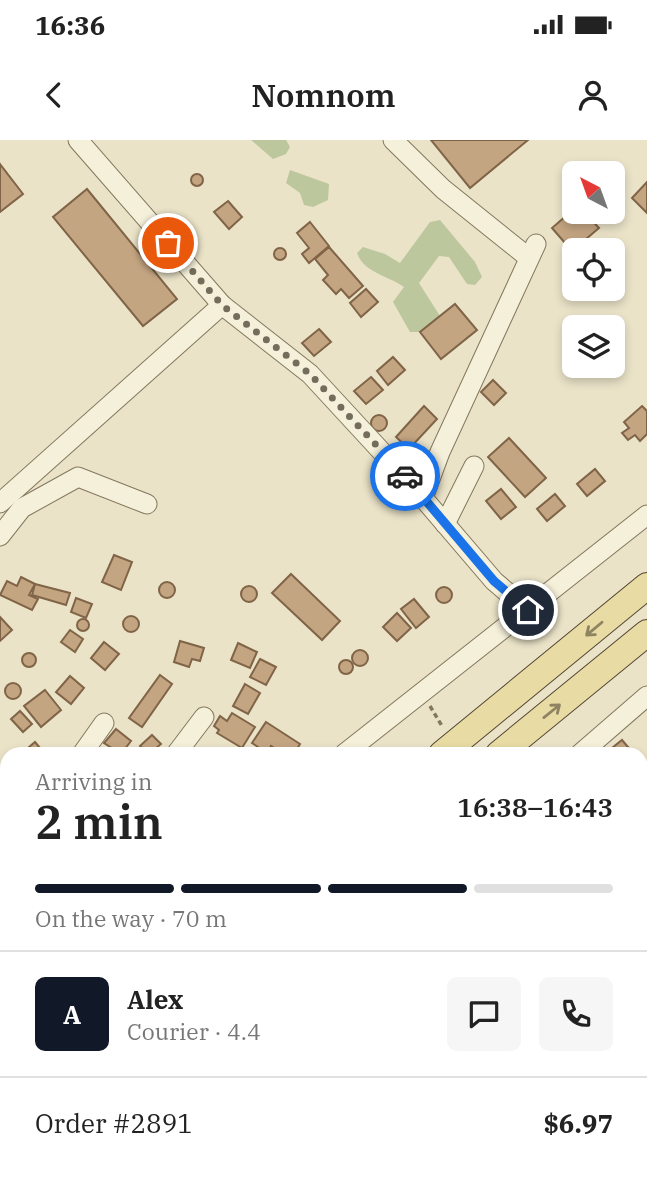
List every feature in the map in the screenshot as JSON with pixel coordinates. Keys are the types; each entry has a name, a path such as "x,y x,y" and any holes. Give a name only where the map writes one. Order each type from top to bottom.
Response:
{"main road":[{"path":"452,747 647,586"},
{"path":"508,747 647,633"}],"street":[{"path":"78,140 222,305 310,374 494,581 528,610"},
{"path":"393,140 443,190 532,251 440,452 423,498"},
{"path":"0,503 222,305"},
{"path":"445,524 474,466"},
{"path":"0,536 22,508 78,477 147,503"},
{"path":"353,747 647,515"},
{"path":"588,747 647,696"},
{"path":"181,747 204,717"},
{"path":"87,747 104,723"}],"path":[{"path":"421,692 447,747"}],"green space":[{"path":"251,140 286,140 290,147 286,154 273,159"},
{"path":"290,170 329,184 328,200 313,207 304,205 300,193 286,183"},
{"path":"440,220 475,262 482,277 475,285 467,284 449,257 439,256 419,283 440,316 424,332 410,332 393,302 404,287 371,270 360,260 357,253 363,247 385,254 400,263 430,222"}],"building":[{"path":"431,140 528,140 470,188"},
{"path":"0,164 23,194 0,212"},
{"path":"197,174 203,180 197,186 191,180"},
{"path":"647,182 647,213 632,198"},
{"path":"87,189 177,299 143,326 53,217"},
{"path":"228,201 242,217 229,229 214,212"},
{"path":"562,219 562,224 595,224 599,228 587,238 562,240 552,228"},
{"path":"310,222 329,246 309,263 302,254 309,248 297,233"},
{"path":"329,247 363,286 349,298 341,289 336,294 323,280 328,275 315,259"},
{"path":"280,248 286,254 280,260 274,254"},
{"path":"366,289 378,302 361,317 350,303"},
{"path":"455,304 477,330 441,359 420,332"},
{"path":"319,329 331,342 314,356 302,343"},
{"path":"393,357 405,370 388,385 377,371"},
{"path":"371,377 383,390 366,404 354,391"},
{"path":"493,380 506,393 494,405 481,392"},
{"path":"424,406 437,419 409,449 396,437"},
{"path":"642,406 647,411 647,434 640,441 635,435 628,440 622,433 629,428 624,422"},
{"path":"379,415 387,423 379,431 371,423"},
{"path":"509,438 546,478 525,497 488,457"},
{"path":"595,469 605,481 587,496 577,484"},
{"path":"501,489 516,507 501,519 486,501"},
{"path":"555,494 565,506 547,521 537,509"},
{"path":"114,555 132,562 121,590 102,582"},
{"path":"291,574 340,621 322,640 272,593"},
{"path":"21,577 35,584 29,595 38,599 32,610 0,595 7,581 17,586"},
{"path":"167,582 175,590 167,598 159,590"},
{"path":"35,584 70,593 66,605 32,595"},
{"path":"249,586 257,594 249,602 241,594"},
{"path":"444,587 452,595 444,603 436,595"},
{"path":"76,598 92,604 86,618 71,612"},
{"path":"414,599 429,617 416,628 401,609"},
{"path":"397,613 411,628 397,641 383,627"},
{"path":"131,616 139,624 131,632 123,624"},
{"path":"0,617 12,630 0,641"},
{"path":"83,619 89,625 83,631 77,625"},
{"path":"70,630 83,639 75,652 61,642"},
{"path":"180,641 204,648 200,661 192,659 189,667 174,662"},
{"path":"104,642 119,654 105,670 91,658"},
{"path":"238,643 257,652 250,668 231,660"},
{"path":"360,650 368,658 360,666 352,658"},
{"path":"29,653 34,655 34,665 29,667 24,665 22,660 24,655"},
{"path":"260,659 276,667 266,685 250,677"},
{"path":"343,660 349,660 353,667 349,674 343,674 339,670 339,664"},
{"path":"160,675 172,684 142,727 129,718"},
{"path":"70,676 84,688 71,704 56,692"},
{"path":"13,683 21,691 13,699 5,691"},
{"path":"245,684 260,693 248,714 233,706"},
{"path":"45,690 61,710 41,727 24,706"},
{"path":"20,711 32,724 23,732 11,719"},
{"path":"232,713 255,727 243,747 217,733 219,730 214,726 220,716 227,721"},
{"path":"266,722 300,744 298,747 258,747 252,743"},
{"path":"116,729 131,741 126,747 110,747 104,743"},
{"path":"152,735 161,744 157,747 140,746"},
{"path":"622,740 628,747 613,747"}],"way so far":[{"path":"168,243 222,305 249,329 310,374 405,476"}],"route":[{"path":"405,476 494,581 528,610"}]}
